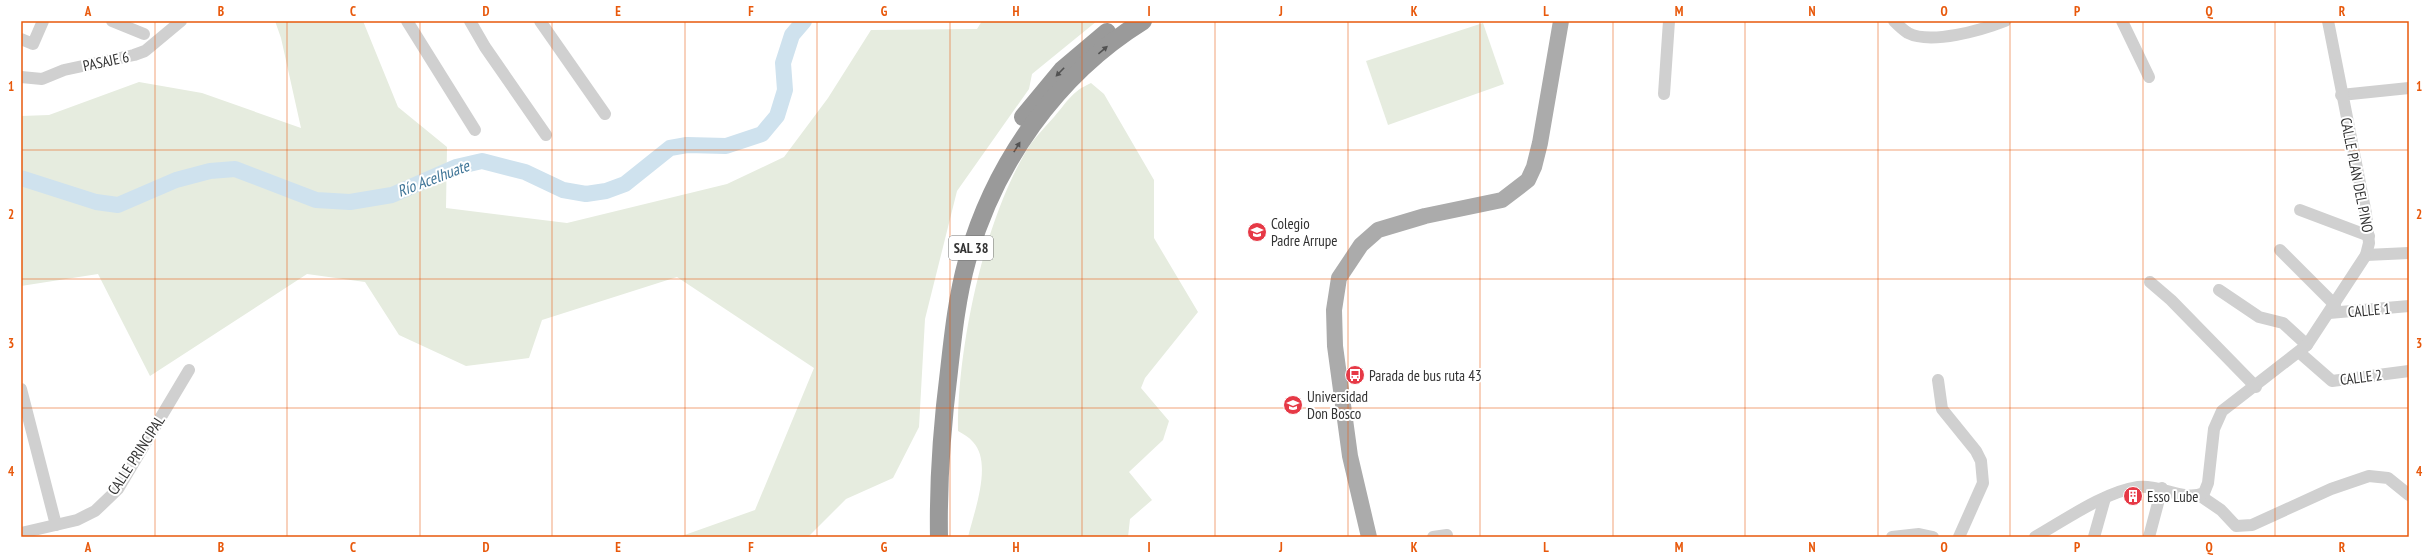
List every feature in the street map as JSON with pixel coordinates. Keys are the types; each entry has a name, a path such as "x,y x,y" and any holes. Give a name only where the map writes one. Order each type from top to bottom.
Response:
{"highway":[{"name":"SAL 38","path":"928,537 930,452 938,363 951,279 969,217 1001,150 1034,101 1081,52 1122,21"},
{"name":"SAL 38","path":"939,537 941,455 954,333 966,262 983,214 1010,159 1044,110 1078,72 1117,39 1143,21"}],"main road":[{"path":"1369,537 1350,456 1335,346 1334,310 1339,278 1360,245 1378,230 1425,216 1502,200 1528,180 1534,167 1540,143 1561,21"}],"street":[{"path":"21,39 33,44 43,21"},
{"path":"112,21 144,34"},
{"name":"PASAJE 6","path":"21,77 42,79 64,70 134,56 145,52 181,21"},
{"path":"407,21 475,130"},
{"path":"470,21 485,47 546,135"},
{"path":"540,21 604,114"},
{"path":"1664,94 1669,21"},
{"path":"1894,21 1908,33 1926,38 1939,37 2005,21"},
{"path":"2122,21 2149,77"},
{"name":"CALLE PLAN DEL PINO","path":"2199,495 2207,489 2217,420 2230,404 2256,387 2304,349 2332,309 2366,255 2369,236 2328,21"},
{"path":"2341,95 2409,88"},
{"path":"2300,210 2369,236"},
{"path":"2280,250 2332,309"},
{"path":"2366,255 2409,253"},
{"path":"2150,282 2171,300 2256,387"},
{"name":"CALLE 2","path":"2219,290 2260,317 2283,323 2332,381 2409,371"},
{"name":"CALLE 1","path":"2332,309 2409,306"},
{"name":"CALLE PRINCIPAL","path":"21,533 77,520 95,511 118,489 189,370"},
{"path":"1938,380 1942,409 1976,451 1981,461 1983,482 1959,537"},
{"path":"21,389 56,525"},
{"path":"2035,537 2105,498 2138,487 2162,488 2191,496 2199,495 2221,510 2234,532 2331,489 2369,476 2388,478 2409,495"},
{"path":"2150,537 2162,488"},
{"path":"2094,537 2105,498"},
{"path":"1892,537 1919,534 1933,537"},
{"path":"1433,537 1447,535"}],"shaded area":[{"path":"275,21 363,21 398,107 447,147 446,208 567,223 727,184 784,157 828,98 871,30 977,29 982,21 1097,21 1032,74 1029,89 957,191 925,319 919,427 893,478 846,499 808,537 679,537 755,510 814,368 677,277 542,320 529,358 466,366 399,335 365,282 307,274 150,376 98,274 21,286 21,116 49,115 139,82 202,93 301,128 281,38"},
{"path":"1483,23 1504,84 1388,125 1366,61"},
{"path":"1091,83 1104,94 1154,180 1154,238 1198,312 1145,378 1141,388 1169,421 1163,440 1129,472 1152,500 1130,519 1128,537 968,537 980,488 982,462 979,451 973,442 958,431 959,397 962,361 968,322 987,244 1014,174 1030,145 1070,97 1084,86"}],"waterway":[{"name":"Río Acelhuate","path":"21,178 96,202 118,205 176,180 210,171 235,169 316,200 350,202 392,195 456,167 482,161 525,172 563,190 586,194 606,191 625,184 670,148 687,145 726,146 762,134 777,116 785,90 783,63 792,35 804,21"}],"place":[{"name":"Colegio Padre Arrupe","path":"1257,232"},
{"name":"Parada de bus ruta 43","path":"1355,375"},
{"name":"Universidad Don Bosco","path":"1293,405"},
{"name":"Esso Lube","path":"2133,496"}]}
